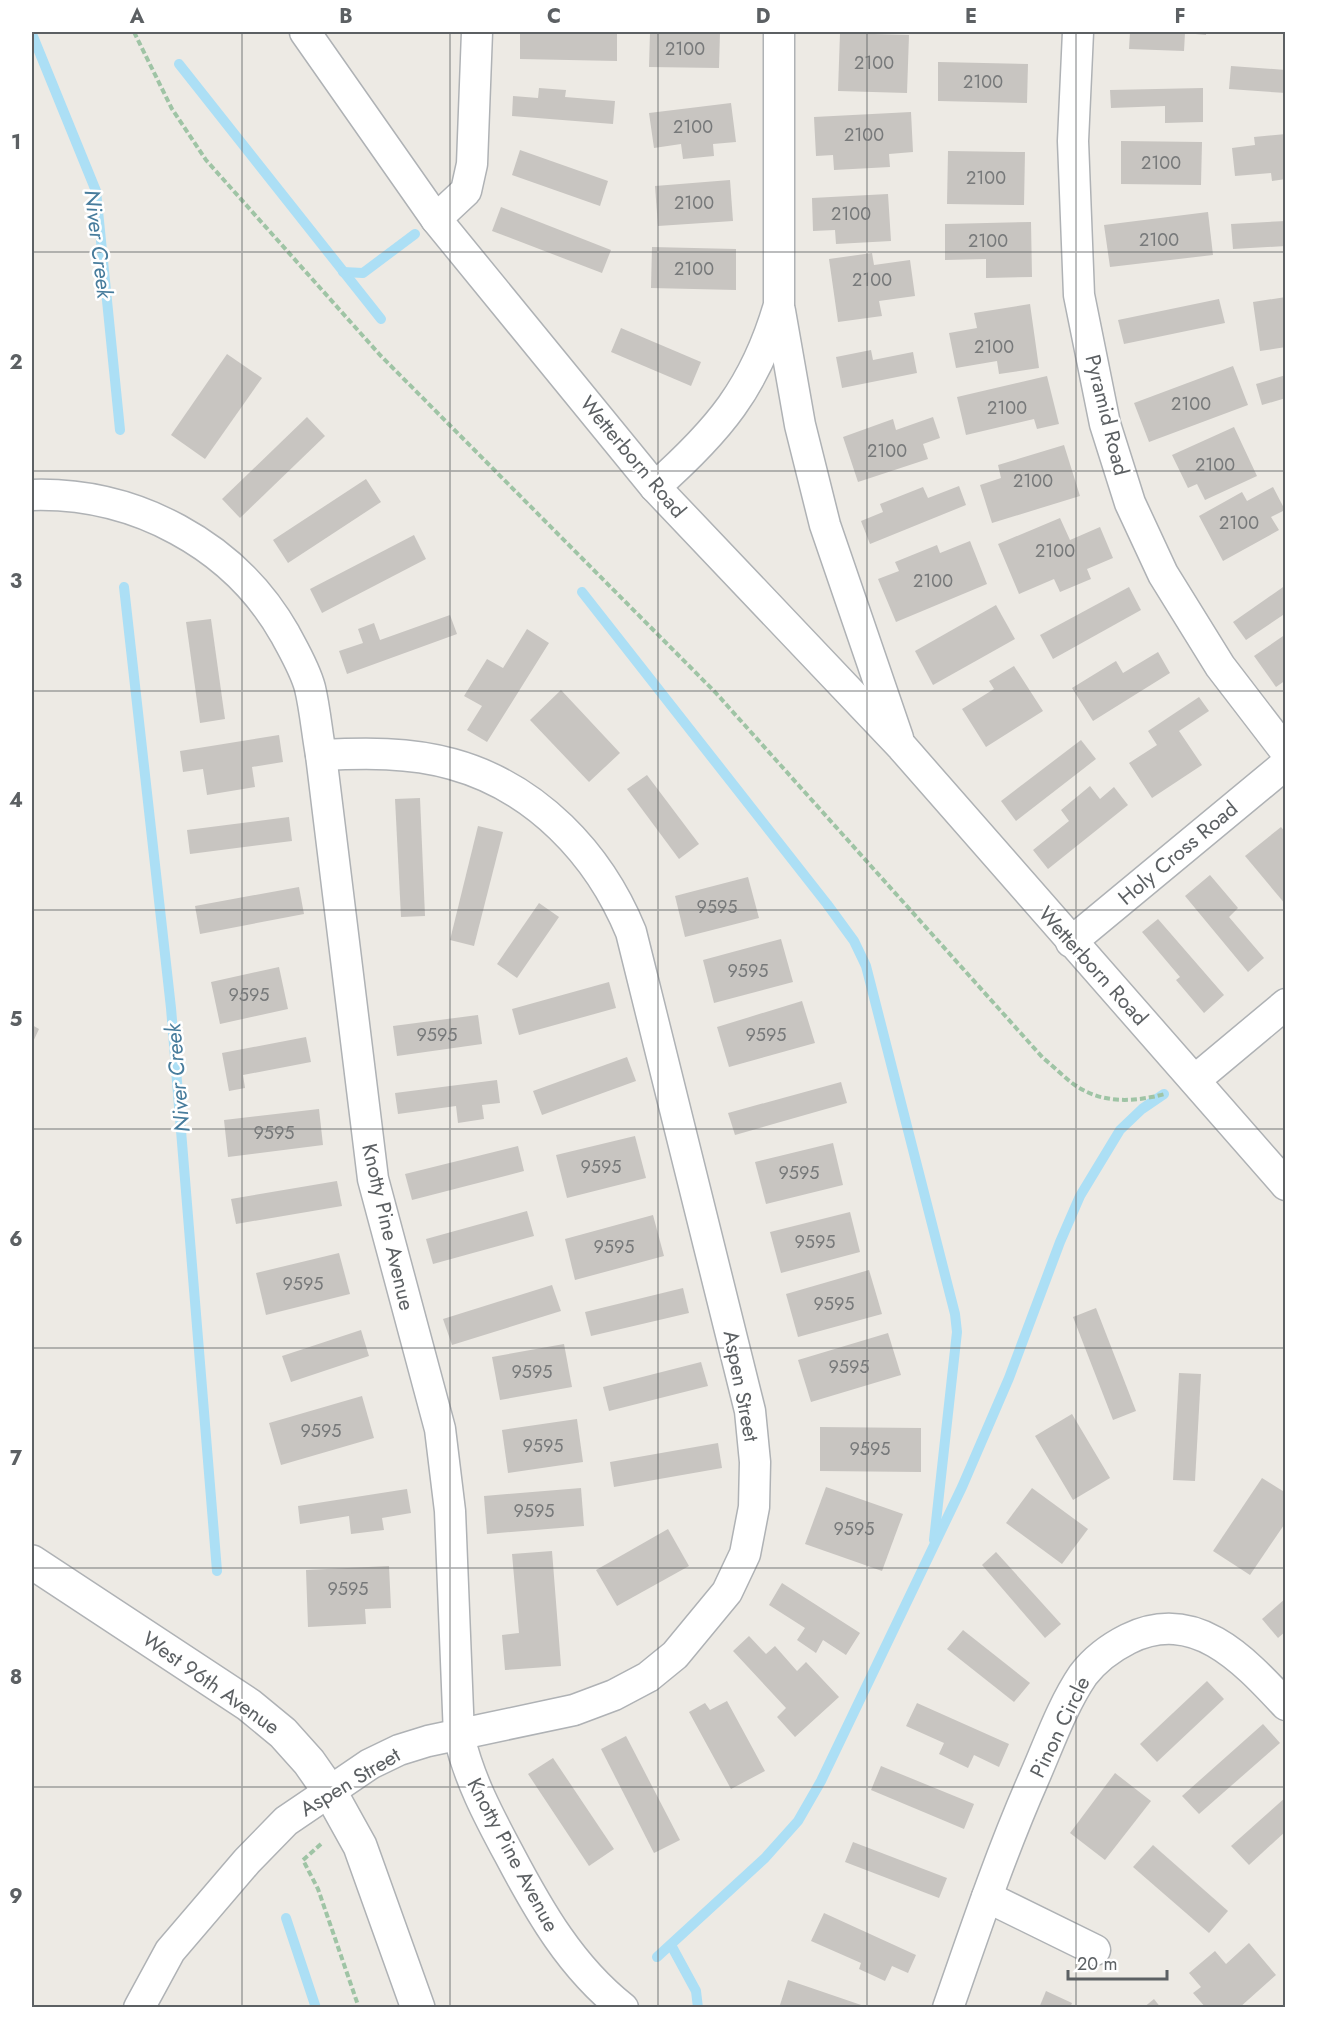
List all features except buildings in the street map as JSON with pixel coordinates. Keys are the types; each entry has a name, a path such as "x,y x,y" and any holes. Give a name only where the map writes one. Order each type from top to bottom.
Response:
{"street":[{"name":"Wetterborn Road","path":"305,32 436,219 655,487 902,747 1286,1185"},
{"path":"436,219 466,191 472,164 477,32"},
{"path":"655,487 697,448 741,396 769,339 779,305 779,32"},
{"name":"Pyramid Road","path":"1078,32 1073,141 1079,295 1105,424 1130,503 1162,574 1220,666 1286,752"},
{"name":"Wetterborn Road","path":"779,305 800,425 825,525 902,747"},
{"name":"Knotty Pine Avenue","path":"32,495 59,494 94,498 162,520 219,556 251,586 272,611 296,653 310,686 321,755 372,1179 440,1429 450,1511 459,1736 467,1768 477,1794 528,1890 562,1946 592,1980 623,2007"},
{"name":"Aspen Street","path":"139,2007 170,1951 247,1861 286,1821 370,1764 399,1750 428,1741 574,1710 614,1695 648,1677 675,1655 727,1592 745,1554 754,1506 755,1462 750,1411 631,932 618,900 599,869 570,835 536,805 496,781 453,764 402,755 321,755"},
{"name":"Holy Cross Road","path":"1071,942 1286,764"},
{"path":"1195,1080 1286,1004"},
{"name":"West 96th Avenue","path":"32,1562 249,1705 284,1734 309,1762 330,1792 360,1846 418,2007"},
{"name":"Pinon Circle","path":"948,2007 1005,1844 1069,1699 1083,1676 1109,1648 1137,1635 1161,1629 1180,1629 1207,1637 1222,1645 1253,1670 1286,1705"},
{"path":"987,1897 1095,1950"}],"path":[{"path":"134,32 172,109 214,169 381,355 715,692 1043,1058 1083,1090 1114,1099 1136,1100 1164,1094 1195,1080"},
{"path":"303,1860 318,1889 359,2007"}],"waterway":[{"name":"Niver Creek","path":"32,34 96,191 120,430"},
{"path":"179,64 381,319"},
{"path":"343,272 363,273 415,234"},
{"name":"Niver Creek","path":"124,587 171,1008 217,1571"},
{"path":"582,592 827,904 854,941 866,966 955,1314 957,1332 934,1540"},
{"path":"657,1957 765,1858 798,1821 821,1781 962,1487 1009,1378 1060,1242 1080,1196 1120,1130 1142,1109 1164,1094"},
{"name":"Niver Creek","path":"286,1918 316,2008"},
{"path":"671,1945 696,1991 698,2008"}]}
